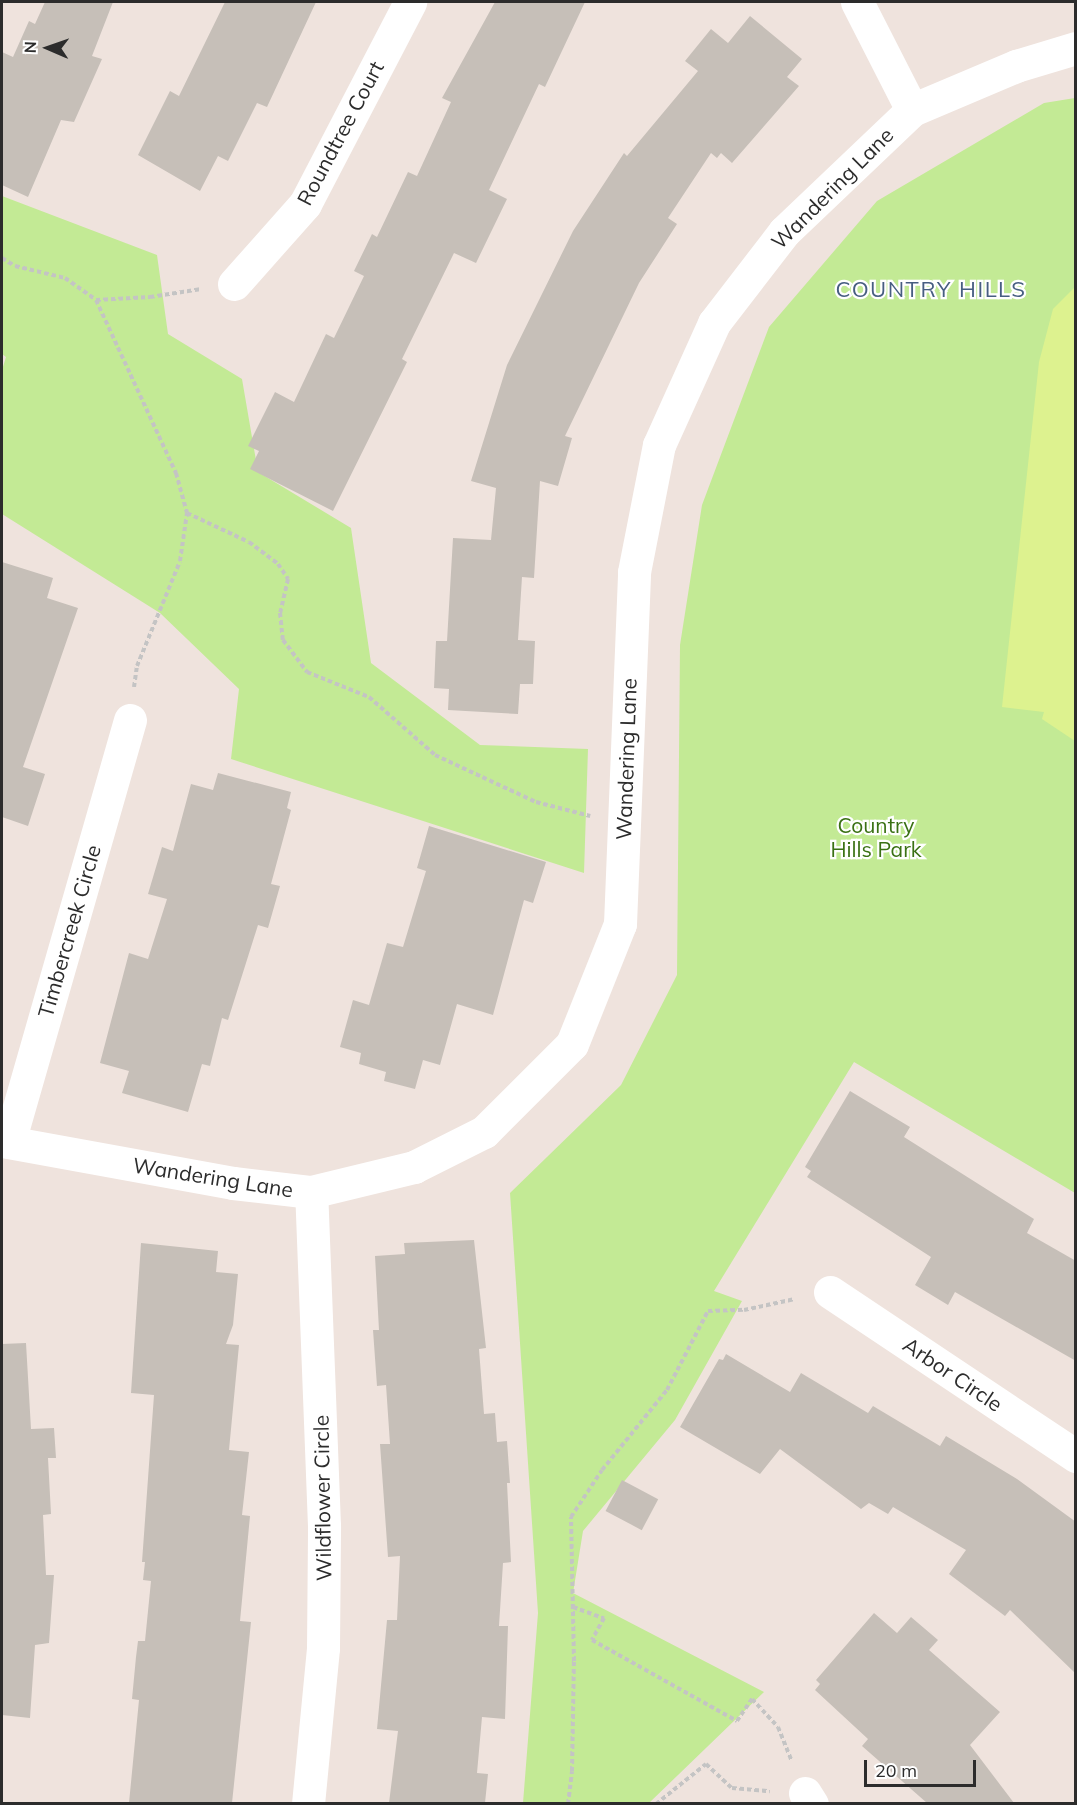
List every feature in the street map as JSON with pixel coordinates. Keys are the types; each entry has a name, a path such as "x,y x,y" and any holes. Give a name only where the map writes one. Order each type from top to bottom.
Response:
{"street":[{"name":"Roundtree Court","path":"234,284 305,204 410,2"},
{"path":"857,2 912,110"},
{"name":"Wandering Lane","path":"5,1142 233,1183 311,1192 414,1167 484,1132 572,1044 620,924 634,572 658,445 714,323 784,232 912,110 1016,66 1076,48"},
{"name":"Timbercreek Circle","path":"5,1142 130,720"},
{"name":"Wildflower Circle","path":"308,1803 323,1648 324,1526 311,1192"},
{"name":"Arbor Circle","path":"830,1292 1076,1456"}],"path":[{"path":"2,258 15,266 64,278 96,300 176,474 187,513 180,561 137,666 130,720"},
{"path":"96,300 150,297 234,284"},
{"path":"187,513 249,542 278,564 288,579 280,613 283,640 307,672 369,697 435,755 536,802 623,822"},
{"path":"568,1803 572,1760 571,1517 602,1470 668,1390 708,1311 744,1310 830,1292"},
{"path":"573,1607 604,1618 592,1640 736,1720 752,1699 778,1727 808,1798"},
{"path":"656,1803 706,1764 732,1788 808,1798"}],"green space":[{"name":"Country Hills Park","path":"1075,98 1075,1193 854,1062 714,1291 742,1301 675,1420 583,1531 573,1593 764,1692 649,1803 523,1803 538,1613 510,1193 621,1085 677,975 680,645 702,505 769,327 877,201 1044,103"},
{"path":"2,196 157,255 168,334 242,379 258,472 351,528 371,663 480,745 588,749 584,873 231,759 239,689 160,613 2,514 2,370 6,357 2,354"},
{"path":"1075,287 1075,741 1042,719 1044,712 1002,707 1039,362 1053,309"}],"building":[{"path":"45,2 113,2 92,56 102,59 74,122 61,120 28,197 2,185 2,52 13,57 29,21 35,24"},
{"path":"225,2 316,2 267,107 257,103 228,161 218,156 200,191 138,155 170,91 179,96"},
{"path":"495,2 585,2 545,87 539,84 489,190 507,199 476,263 454,253 402,359 407,362 333,511 250,469 259,451 248,446 275,392 294,402 326,334 334,338 364,276 354,271 372,234 377,237 408,172 417,176 451,102 442,98"},
{"path":"750,16 802,59 787,77 799,86 732,163 721,153 717,158 711,153 668,218 677,224 639,283 565,436 572,438 558,486 540,481 534,578 522,577 518,640 535,641 533,684 520,684 518,714 448,710 449,689 434,688 436,641 447,641 453,538 491,540 496,488 471,481 507,365 573,231 624,153 627,156 698,71 685,61 711,29 728,43"},
{"path":"2,562 53,578 47,598 78,608 23,767 45,774 28,826 2,817"},
{"path":"218,773 291,792 287,808 291,810 271,884 280,886 268,928 258,925 228,1020 222,1018 210,1066 202,1064 188,1112 122,1093 129,1071 100,1063 129,953 148,959 167,899 148,894 162,847 173,851 191,784 213,790"},
{"path":"429,826 546,862 533,903 524,900 493,1015 457,1004 440,1065 423,1060 415,1089 384,1081 386,1072 359,1064 361,1053 340,1047 353,1000 369,1005 387,943 403,947 426,871 417,868"},
{"path":"850,1091 910,1127 904,1137 1034,1219 1027,1233 1076,1261 1076,1361 955,1292 948,1305 915,1285 931,1257 807,1177 811,1171 805,1167"},
{"path":"474,1240 486,1348 479,1349 484,1414 495,1413 497,1442 507,1441 510,1483 507,1483 511,1562 503,1563 499,1626 508,1626 505,1719 482,1717 477,1773 488,1774 485,1803 389,1803 398,1731 377,1729 387,1620 397,1620 400,1556 388,1557 380,1444 390,1444 386,1385 377,1386 373,1330 379,1330 375,1256 405,1254 404,1243"},
{"path":"141,1243 218,1251 216,1272 238,1274 233,1325 226,1344 239,1345 229,1450 249,1452 242,1515 250,1516 240,1621 251,1622 232,1803 129,1803 139,1700 132,1699 136,1657 138,1641 145,1641 151,1581 143,1580 145,1562 142,1562 154,1395 131,1393"},
{"path":"26,1343 31,1429 54,1428 56,1458 48,1458 51,1514 43,1515 46,1575 54,1575 49,1643 35,1645 30,1718 2,1715 2,1344"},
{"path":"726,1354 790,1392 801,1373 868,1413 873,1406 940,1446 946,1436 1017,1479 1076,1522 1076,1674 1010,1610 1005,1616 949,1574 966,1550 893,1507 888,1514 869,1503 861,1509 780,1449 760,1474 680,1427 719,1359 723,1360"},
{"path":"622,1480 658,1499 642,1530 606,1511"},
{"path":"874,1613 897,1633 911,1617 938,1640 929,1650 1000,1712 970,1745 1014,1803 927,1803 862,1746 868,1739 815,1690 820,1684 816,1680"}],"district":[{"name":"COUNTRY HILLS","path":"931,290"}]}
